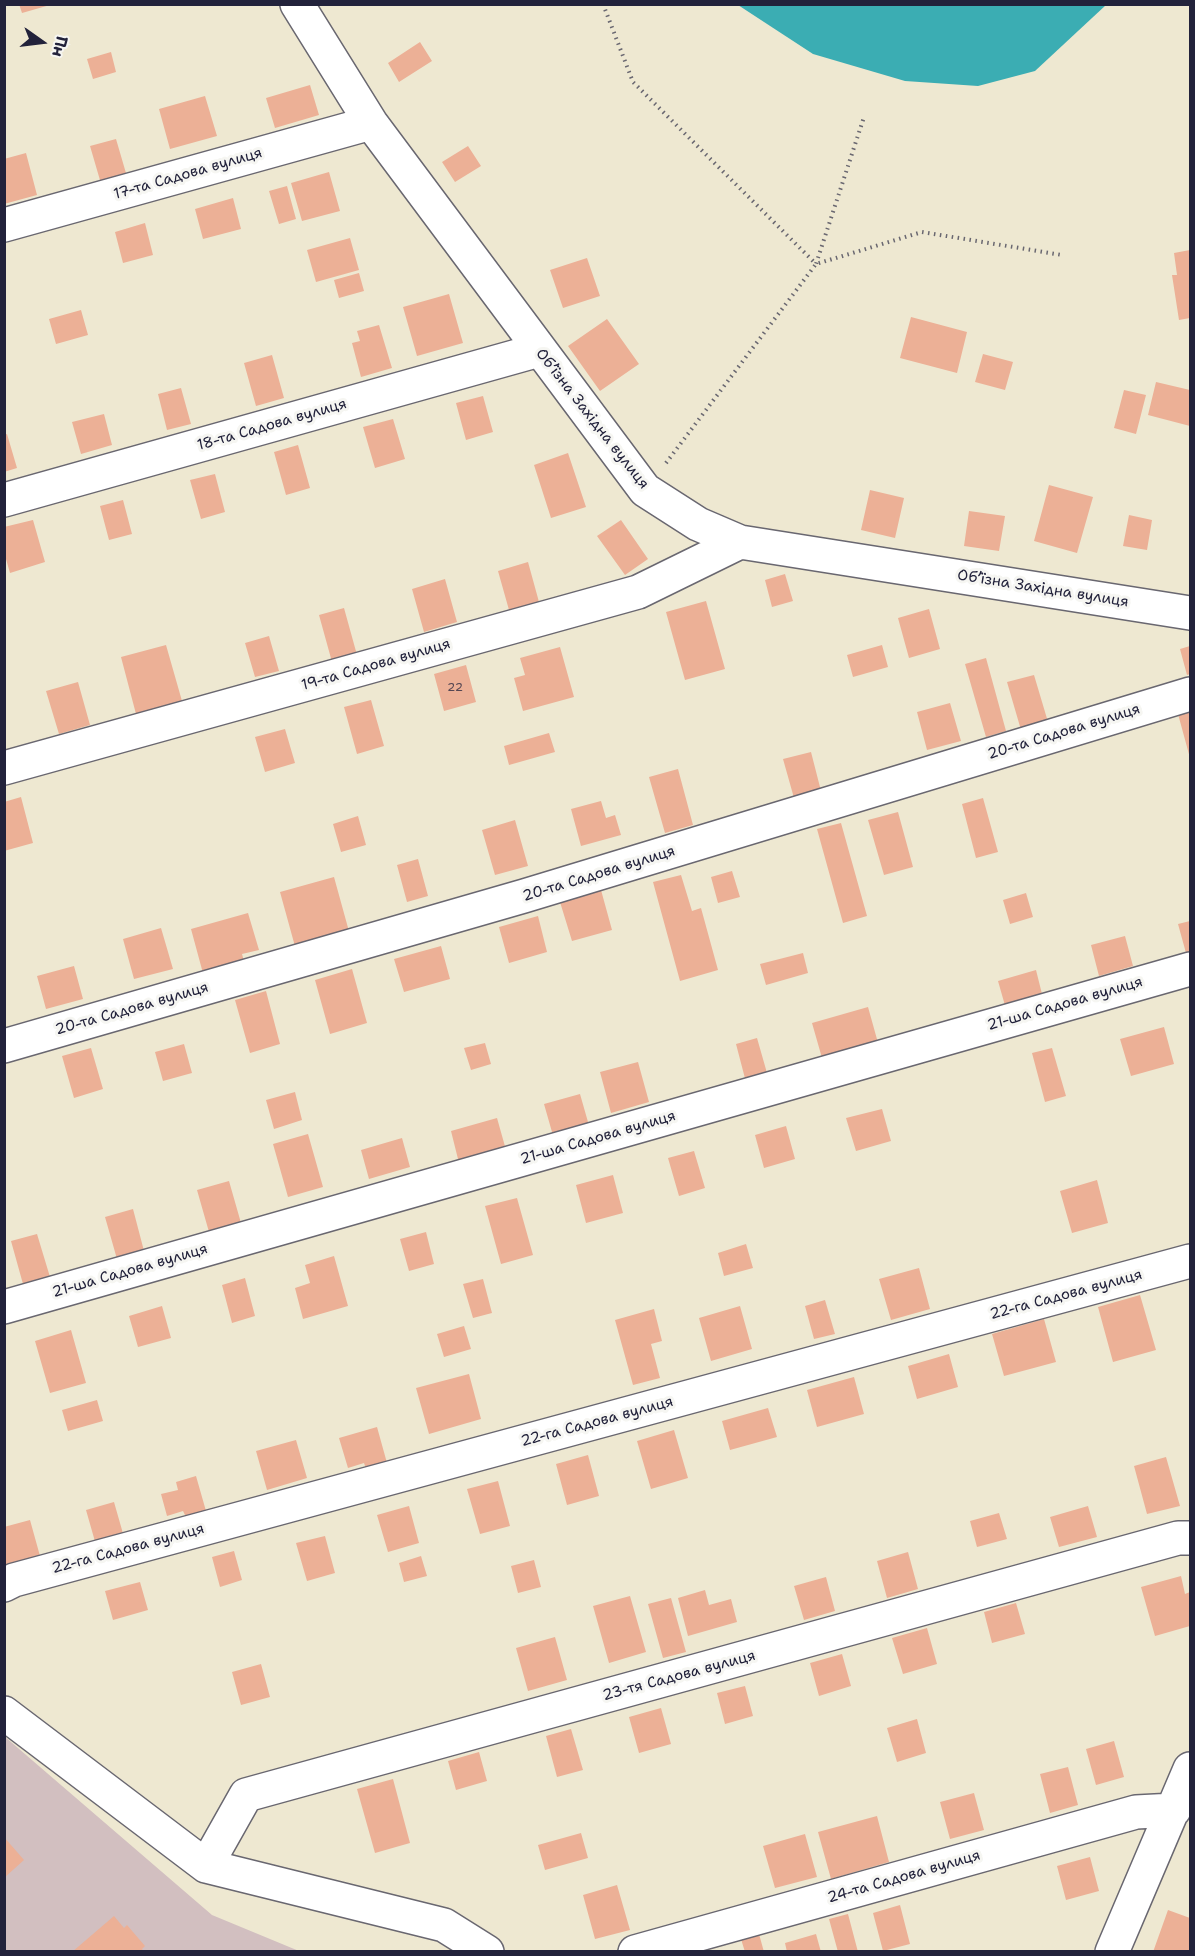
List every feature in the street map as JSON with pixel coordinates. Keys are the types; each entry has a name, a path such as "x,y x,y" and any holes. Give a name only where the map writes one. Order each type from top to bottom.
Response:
{"street":[{"name":"Обʼїзна Західна вулиця","path":"297,4 371,123 645,490 698,524 740,542 1191,613"},
{"name":"17-та Садова вулиця","path":"4,225 371,123"},
{"name":"18-та Садова вулиця","path":"4,500 539,350"},
{"name":"19-та Садова вулиця","path":"4,768 638,592 740,542"},
{"name":"20-та Садова вулиця","path":"4,1046 524,896 1191,694"},
{"name":"21-ша Садова вулиця","path":"4,1307 1191,969"},
{"name":"22-га Садова вулиця","path":"4,1585 49,1570 1191,1261"},
{"name":"23-тя Садова вулиця","path":"206,1866 246,1795 1178,1538 1191,1538"},
{"path":"4,1713 206,1866 444,1925 487,1952"},
{"path":"1112,1952 1191,1769"},
{"name":"24-та Садова вулиця","path":"635,1952 1136,1812 1174,1810"}],"path":[{"path":"603,4 633,82 816,264"},
{"path":"645,490 816,264 864,117"},
{"path":"816,264 922,232 1062,255"}],"shaded area":[{"path":"4,1736 212,1915 299,1951 5,1951"}],"water":[{"path":"738,5 1106,5 1035,71 978,86 905,81 813,54"}],"building":[{"path":"19,4 50,4 50,5 22,13"},
{"path":"420,42 432,61 399,82 388,63"},
{"path":"111,52 116,72 93,79 87,59"},
{"path":"310,85 319,115 275,128 266,98"},
{"path":"205,96 217,136 170,149 159,109"},
{"path":"116,139 128,180 102,187 90,146"},
{"path":"468,146 481,166 455,182 442,162"},
{"path":"26,153 37,195 4,204 4,159"},
{"path":"329,172 340,211 302,221 291,183"},
{"path":"287,186 296,219 279,224 269,191"},
{"path":"233,198 241,229 203,239 195,209"},
{"path":"145,223 153,255 123,263 115,232"},
{"path":"350,238 359,270 316,282 307,250"},
{"path":"1190,250 1190,318 1179,320 1172,275 1177,275 1174,253"},
{"path":"587,258 600,296 563,308 550,270"},
{"path":"359,273 364,291 339,298 334,280"},
{"path":"449,294 463,343 417,356 403,307"},
{"path":"81,310 88,335 56,344 49,319"},
{"path":"911,317 967,332 957,373 900,358"},
{"path":"607,319 639,364 600,391 568,346"},
{"path":"379,325 392,368 361,377 352,343 360,341 357,331"},
{"path":"983,354 1013,362 1005,390 975,382"},
{"path":"272,355 284,398 256,406 244,363"},
{"path":"1156,382 1190,390 1190,426 1148,415"},
{"path":"181,388 191,424 167,430 158,394"},
{"path":"1124,390 1146,395 1136,434 1114,428"},
{"path":"483,396 493,432 466,440 456,403"},
{"path":"104,414 112,445 81,454 72,422"},
{"path":"393,419 405,459 375,468 363,427"},
{"path":"7,434 17,468 4,472 4,435"},
{"path":"298,445 310,488 286,495 274,452"},
{"path":"568,453 586,507 551,518 534,465"},
{"path":"215,474 225,512 201,519 190,480"},
{"path":"1049,485 1093,497 1077,553 1034,541"},
{"path":"870,490 904,498 895,538 861,530"},
{"path":"123,500 132,534 109,540 100,506"},
{"path":"969,511 1005,516 999,551 964,546"},
{"path":"1129,515 1152,520 1147,550 1123,546"},
{"path":"33,520 45,562 10,573 4,552 4,527"},
{"path":"621,520 648,559 625,575 597,536"},
{"path":"528,562 539,602 509,610 498,571"},
{"path":"785,574 793,601 772,607 765,580"},
{"path":"445,579 457,622 424,632 412,589"},
{"path":"706,601 725,669 685,680 666,612"},
{"path":"344,608 357,655 332,662 319,615"},
{"path":"929,609 940,649 909,658 898,618"},
{"path":"269,636 279,671 255,677 245,643"},
{"path":"166,645 182,701 136,714 121,657"},
{"path":"882,645 888,667 853,677 847,655"},
{"path":"1190,646 1190,674 1187,675 1180,649"},
{"path":"560,647 574,697 523,711 514,678 525,675 520,658"},
{"path":"986,658 1006,731 986,737 965,664"},
{"path":"466,665 476,702 444,711 434,674"},
{"path":"1034,675 1048,722 1021,730 1007,682"},
{"path":"78,682 90,725 59,734 46,691"},
{"path":"371,700 384,746 357,754 344,707"},
{"path":"950,703 961,741 927,750 917,712"},
{"path":"1190,711 1190,758 1178,714"},
{"path":"285,729 295,763 265,772 255,737"},
{"path":"549,733 555,752 509,765 504,746"},
{"path":"811,752 821,791 794,798 783,759"},
{"path":"678,769 693,825 665,833 649,777"},
{"path":"21,797 33,843 4,851 4,802"},
{"path":"983,798 998,852 976,858 962,804"},
{"path":"601,801 606,818 615,815 621,835 581,846 571,809"},
{"path":"898,812 913,867 884,875 868,820"},
{"path":"358,816 366,845 341,852 333,824"},
{"path":"515,820 528,866 495,875 482,830"},
{"path":"841,823 867,916 843,923 817,829"},
{"path":"418,859 428,896 407,902 397,865"},
{"path":"732,871 740,897 718,903 711,877"},
{"path":"681,875 692,911 701,908 718,970 680,981 653,882"},
{"path":"334,877 350,935 296,950 280,892"},
{"path":"601,890 612,930 572,941 560,902"},
{"path":"1026,893 1033,917 1010,924 1003,900"},
{"path":"248,913 259,950 242,954 245,965 204,977 191,929"},
{"path":"538,916 547,952 509,963 499,927"},
{"path":"1190,921 1190,952 1186,953 1178,924"},
{"path":"161,928 173,969 134,979 123,939"},
{"path":"1125,936 1133,966 1099,976 1091,945"},
{"path":"441,946 450,979 404,992 394,959"},
{"path":"803,953 808,973 766,985 760,964"},
{"path":"74,966 83,999 46,1009 37,976"},
{"path":"352,969 367,1023 330,1034 315,980"},
{"path":"1036,970 1043,998 1006,1009 998,981"},
{"path":"266,991 280,1044 250,1053 235,1000"},
{"path":"868,1007 880,1050 824,1065 812,1023"},
{"path":"1164,1027 1174,1064 1131,1076 1120,1039"},
{"path":"757,1038 769,1080 747,1086 736,1044"},
{"path":"485,1043 491,1064 471,1070 464,1048"},
{"path":"184,1044 192,1073 163,1081 155,1052"},
{"path":"91,1048 103,1089 74,1098 62,1056"},
{"path":"1052,1048 1066,1096 1045,1102 1032,1053"},
{"path":"638,1062 649,1102 611,1113 600,1072"},
{"path":"295,1092 302,1120 274,1129 266,1100"},
{"path":"580,1094 590,1129 554,1139 544,1104"},
{"path":"882,1109 891,1141 856,1151 846,1118"},
{"path":"497,1118 506,1150 459,1163 451,1131"},
{"path":"786,1126 795,1159 764,1168 755,1135"},
{"path":"308,1134 323,1187 288,1197 273,1144"},
{"path":"402,1138 410,1167 369,1179 361,1150"},
{"path":"694,1151 705,1188 679,1196 668,1158"},
{"path":"613,1175 623,1213 586,1223 576,1185"},
{"path":"1097,1180 1108,1223 1072,1233 1060,1191"},
{"path":"229,1181 241,1223 209,1232 197,1190"},
{"path":"517,1198 533,1255 501,1264 485,1206"},
{"path":"133,1209 144,1251 117,1259 105,1217"},
{"path":"426,1232 434,1264 409,1271 400,1239"},
{"path":"37,1234 50,1277 23,1284 11,1241"},
{"path":"746,1244 753,1268 724,1276 718,1253"},
{"path":"334,1256 348,1306 303,1319 295,1288 310,1283 305,1265"},
{"path":"919,1268 930,1309 891,1320 879,1279"},
{"path":"245,1278 255,1316 232,1323 222,1285"},
{"path":"483,1279 492,1313 473,1318 463,1284"},
{"path":"1140,1295 1156,1350 1113,1362 1098,1307"},
{"path":"825,1300 835,1334 814,1339 805,1306"},
{"path":"162,1306 171,1338 138,1347 129,1316"},
{"path":"740,1306 752,1349 711,1361 699,1318"},
{"path":"654,1309 662,1341 651,1344 660,1378 633,1385 615,1320"},
{"path":"1044,1319 1056,1362 1004,1376 992,1334"},
{"path":"464,1326 471,1349 444,1357 437,1334"},
{"path":"71,1330 86,1383 50,1393 35,1341"},
{"path":"949,1354 958,1387 917,1399 908,1366"},
{"path":"469,1374 481,1419 429,1434 416,1388"},
{"path":"854,1377 864,1414 817,1427 807,1390"},
{"path":"97,1400 103,1421 68,1431 62,1410"},
{"path":"768,1408 777,1437 730,1450 722,1421"},
{"path":"377,1427 387,1463 366,1469 364,1463 348,1468 339,1438"},
{"path":"674,1430 688,1478 651,1489 637,1441"},
{"path":"296,1440 307,1478 267,1490 256,1451"},
{"path":"588,1455 599,1496 567,1505 556,1464"},
{"path":"1166,1457 1180,1506 1147,1514 1134,1466"},
{"path":"196,1476 206,1511 186,1517 183,1511 167,1516 161,1494 178,1490 176,1482"},
{"path":"498,1481 510,1526 480,1534 467,1489"},
{"path":"114,1502 124,1537 96,1545 86,1510"},
{"path":"409,1506 419,1543 388,1552 377,1515"},
{"path":"1088,1506 1097,1537 1059,1547 1050,1517"},
{"path":"999,1513 1007,1539 977,1547 970,1521"},
{"path":"30,1520 40,1556 6,1565 4,1527"},
{"path":"325,1536 335,1573 307,1581 296,1543"},
{"path":"234,1551 242,1580 220,1587 212,1557"},
{"path":"908,1552 918,1589 887,1598 877,1561"},
{"path":"421,1556 427,1576 404,1582 399,1563"},
{"path":"534,1560 541,1587 518,1593 511,1566"},
{"path":"1181,1576 1185,1594 1190,1592 1190,1626 1155,1636 1141,1587"},
{"path":"826,1577 835,1611 804,1620 794,1586"},
{"path":"140,1582 148,1610 113,1620 105,1591"},
{"path":"705,1590 709,1605 731,1599 737,1622 688,1636 678,1598"},
{"path":"630,1596 646,1652 609,1663 593,1606"},
{"path":"671,1598 686,1652 663,1658 648,1604"},
{"path":"1016,1603 1025,1634 992,1643 984,1612"},
{"path":"927,1628 937,1664 903,1674 892,1638"},
{"path":"555,1637 567,1680 528,1691 516,1648"},
{"path":"842,1654 851,1686 819,1696 810,1663"},
{"path":"261,1664 270,1697 241,1705 232,1672"},
{"path":"745,1686 753,1716 725,1724 717,1693"},
{"path":"661,1708 671,1744 639,1753 629,1717"},
{"path":"917,1719 926,1753 897,1762 887,1728"},
{"path":"571,1729 583,1770 557,1777 546,1736"},
{"path":"1114,1741 1124,1777 1096,1785 1086,1749"},
{"path":"479,1752 487,1781 456,1790 448,1761"},
{"path":"1068,1767 1078,1805 1050,1813 1040,1774"},
{"path":"393,1779 410,1843 375,1853 357,1789"},
{"path":"974,1793 984,1830 950,1839 940,1802"},
{"path":"877,1816 889,1862 831,1879 818,1832"},
{"path":"581,1833 588,1858 545,1870 538,1845"},
{"path":"805,1834 817,1877 775,1888 763,1846"},
{"path":"4,1837 24,1860 4,1878"},
{"path":"1090,1857 1099,1891 1066,1900 1057,1866"},
{"path":"617,1885 630,1930 595,1939 583,1895"},
{"path":"900,1905 910,1944 883,1951 873,1913"},
{"path":"1168,1910 1190,1918 1190,1952 1153,1952"},
{"path":"848,1914 858,1952 838,1952 829,1919"},
{"path":"114,1916 124,1928 127,1925 145,1946 142,1949 144,1952 72,1952"},
{"path":"759,1934 764,1952 745,1952 741,1939"},
{"path":"816,1934 821,1952 787,1952 785,1943"}]}
